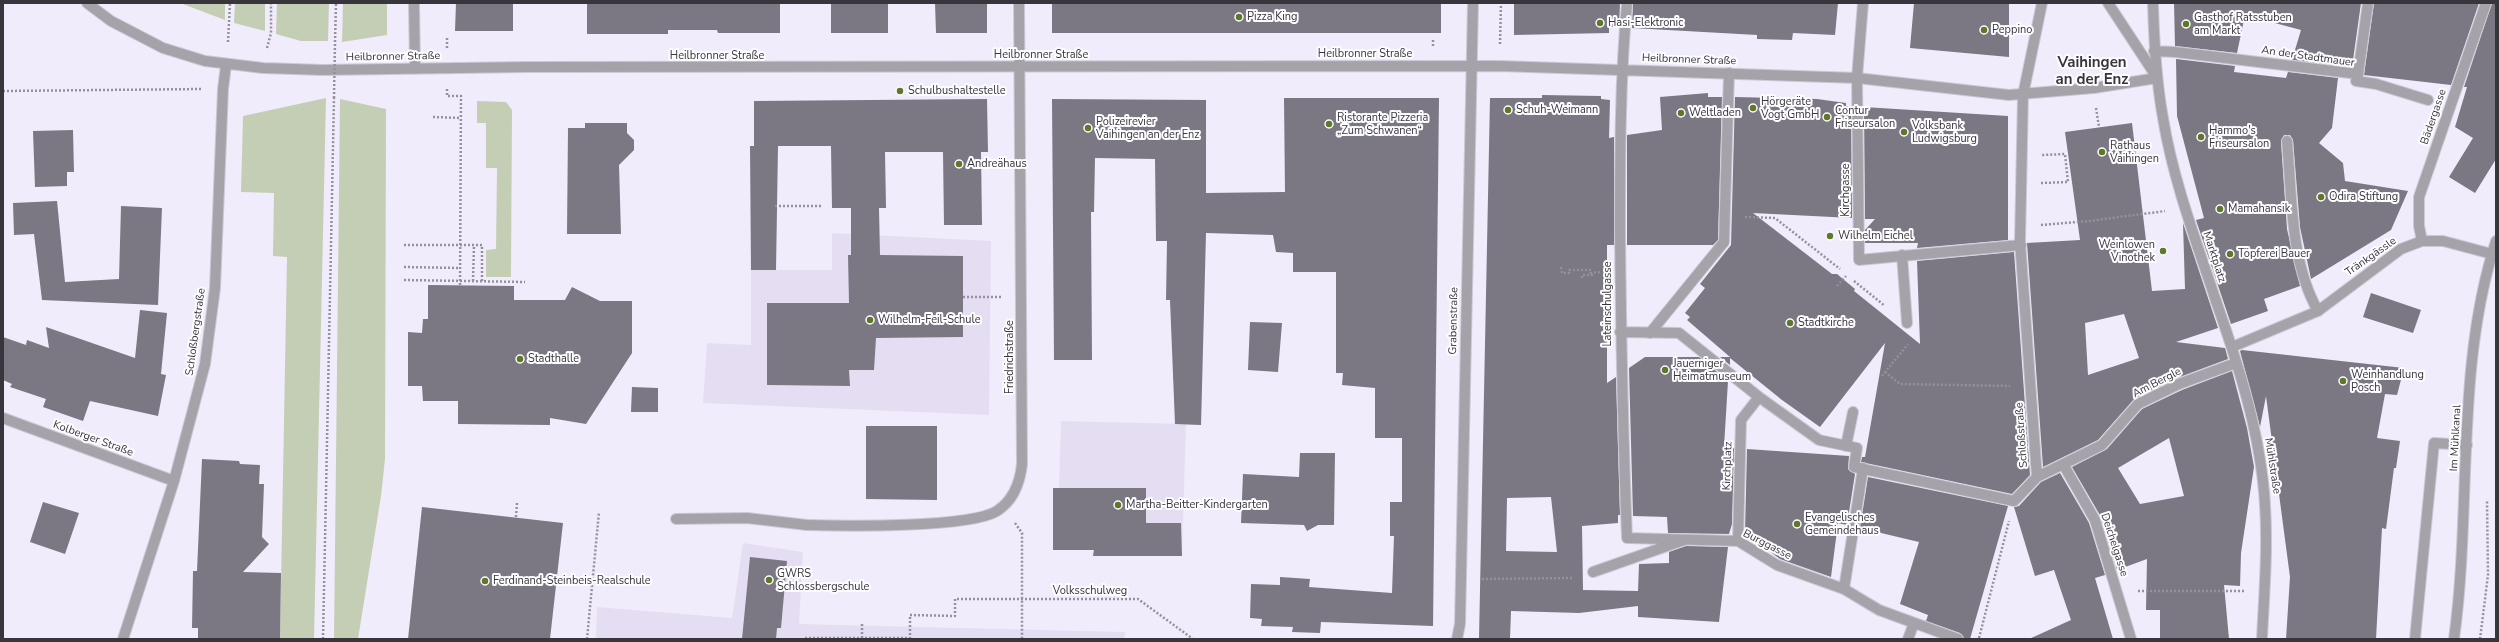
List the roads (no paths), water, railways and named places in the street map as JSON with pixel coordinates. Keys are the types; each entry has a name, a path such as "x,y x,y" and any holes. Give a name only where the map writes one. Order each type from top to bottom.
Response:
{"street":[{"name":"Heilbronner Straße","path":"88,3 111,21 163,48 226,65 323,70 1499,66 1857,78 2009,95 2094,88 2157,78"},
{"path":"414,3 415,69"},
{"name":"Friedrichstraße","path":"676,519 747,518 808,525 844,526 974,520 991,515 1005,504 1016,490 1022,464 1019,3"},
{"name":"Grabenstraße","path":"1457,639 1460,624 1473,3"},
{"name":"Lateinschulgasse","path":"1627,3 1621,70 1620,332 1628,538"},
{"path":"1857,78 1863,3"},
{"name":"Schloßstraße","path":"1863,468 2014,501 2037,477 2020,226 2023,95 2042,3"},
{"path":"2108,3 2157,78"},
{"name":"Marktplatz","path":"2153,3 2154,51 2163,119 2189,220 2216,301"},
{"path":"2358,74 2368,3"},
{"name":"Bädergasse","path":"2422,241 2419,226 2419,197 2486,3"},
{"name":"An der Stadtmauer","path":"2154,51 2175,52 2358,74 2356,81 2376,84 2428,100"},
{"name":"Schloßbergstraße","path":"123,639 174,481 205,364 215,288 223,89 226,65"},
{"path":"1650,332 1724,242 1726,217 1729,73"},
{"name":"Kirchgasse","path":"1857,78 1859,260 2020,243"},
{"path":"2287,141 2295,230 2304,280 2309,294 2318,311"},
{"name":"Tränkgässle","path":"2232,347 2318,311 2402,249 2422,241 2462,244 2492,254"},
{"name":"Im Mühlkanal","path":"2454,639 2462,546 2467,445 2478,313 2496,241"},
{"path":"1902,255 1907,324"},
{"name":"Mühlstraße","path":"2216,301 2232,347 2250,411 2261,467 2265,505 2262,639"},
{"path":"1620,332 1678,333 1759,397 1819,440 1858,448 1854,466 1863,468 1844,589"},
{"name":"Am Bergle","path":"2037,477 2102,445 2138,404 2179,384 2236,364"},
{"name":"Kirchplatz","path":"1738,541 1742,420 1759,397"},
{"path":"1846,446 1853,412"},
{"name":"Kolberger Straße","path":"3,418 174,481"},
{"path":"2415,639 2434,443 2467,445"},
{"name":"Deichelgasse","path":"2063,464 2094,520 2131,639"},
{"name":"Burggasse","path":"1628,538 1738,541 1777,565 1844,589 1879,610 1958,639"},
{"path":"1593,572 1686,539"},
{"path":"1908,639 1914,623"}],"place":[{"name":"Pizza King","path":"1239,17"},
{"name":"Hasi-Elektronic","path":"1600,23"},
{"name":"Gasthof Ratsstuben am Markt","path":"2186,24"},
{"name":"Peppino","path":"1984,30"},
{"name":"Schulbushaltestelle","path":"900,91"},
{"name":"Hörgeräte Vogt GmbH","path":"1753,108"},
{"name":"Schuh-Weimann","path":"1508,110"},
{"name":"Weltladen","path":"1681,113"},
{"name":"Contur Friseursalon","path":"1827,117"},
{"name":"Ristorante Pizzeria „Zum Schwanen“","path":"1329,124"},
{"name":"Polizeirevier Vaihingen an der Enz","path":"1088,128"},
{"name":"Volksbank Ludwigsburg","path":"1904,132"},
{"name":"Hammo's Friseursalon","path":"2201,137"},
{"name":"Rathaus Vaihingen","path":"2102,152"},
{"name":"Andreähaus","path":"959,164"},
{"name":"Odira Stiftung","path":"2321,197"},
{"name":"Mamahansik","path":"2220,209"},
{"name":"Wilhelm Eichel","path":"1830,236"},
{"name":"Weinlöwen Vinothek","path":"2163,251"},
{"name":"Töpferei Bauer","path":"2230,254"},
{"name":"Wilhelm-Feil-Schule","path":"870,320"},
{"name":"Stadtkirche","path":"1790,323"},
{"name":"Stadthalle","path":"520,359"},
{"name":"Jauerniger Heimatmuseum","path":"1665,370"},
{"name":"Weinhandlung Posch","path":"2343,381"},
{"name":"Martha-Beitter-Kindergarten","path":"1118,505"},
{"name":"Evangelisches Gemeindehaus","path":"1797,524"},
{"name":"GWRS Schlossbergschule","path":"769,580"},
{"name":"Ferdinand-Steinbeis-Realschule","path":"485,581"}],"district":[{"name":"Vaihingen an der Enz","path":"2092,72"}]}
